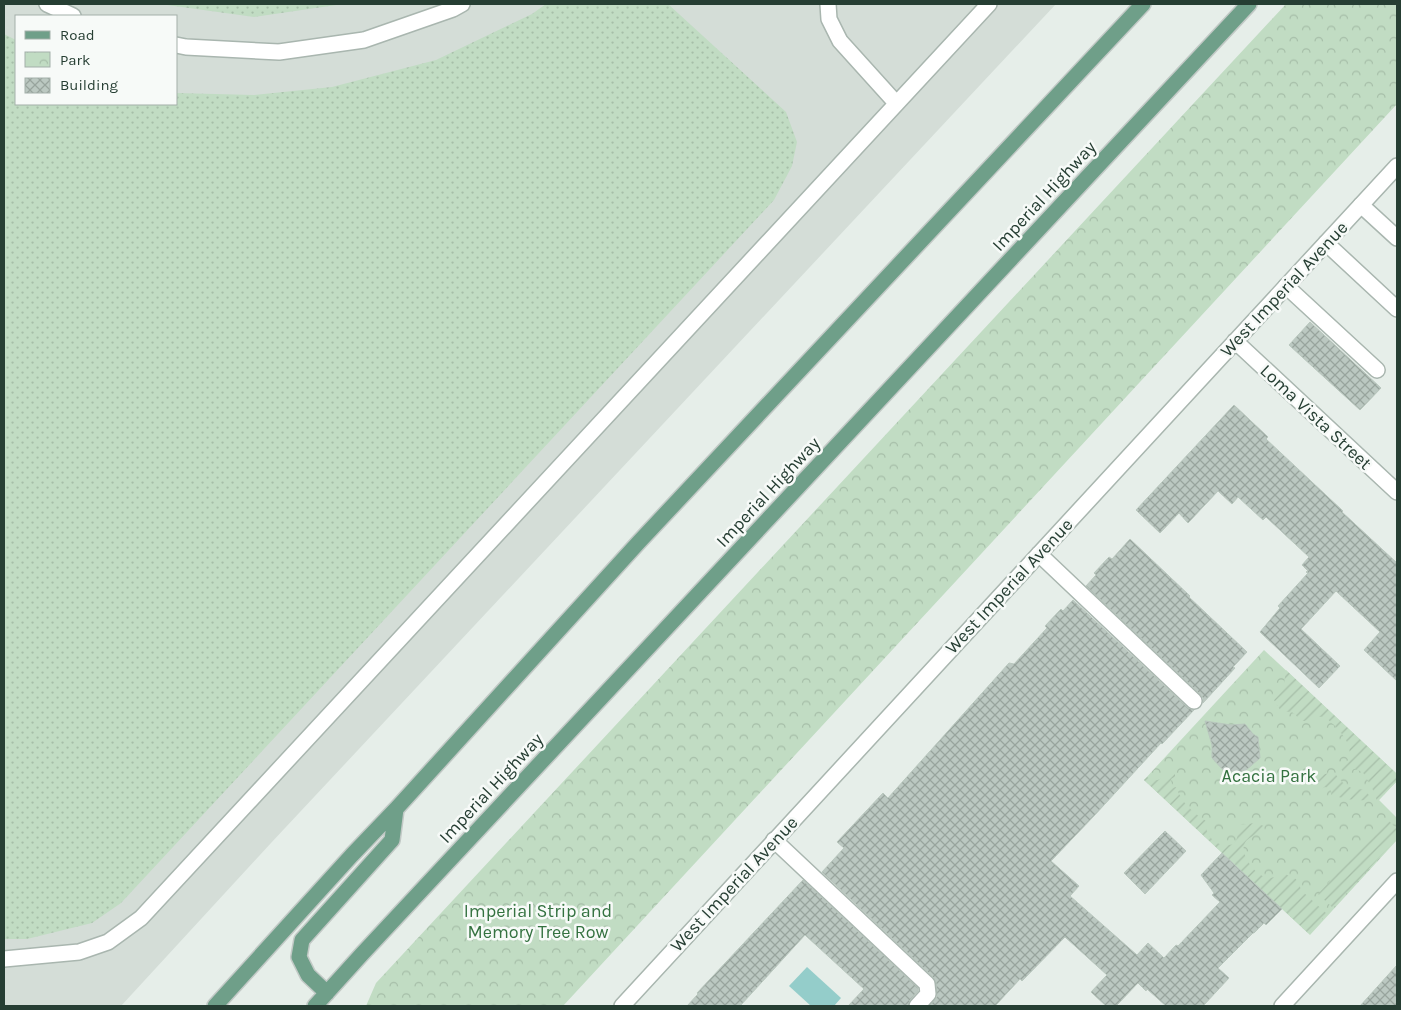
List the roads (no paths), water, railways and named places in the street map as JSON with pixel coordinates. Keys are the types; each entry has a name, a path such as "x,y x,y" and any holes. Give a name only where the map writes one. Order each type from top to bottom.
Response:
{"main road":[{"path":"215,1006 638,543 1143,4"},
{"name":"Imperial Highway","path":"315,1006 1248,4"},
{"path":"327,993 308,975 299,957 302,940 392,840 396,809"}],"street":[{"path":"47,4 71,15"},
{"path":"178,45 278,52 364,40 453,9 462,4"},
{"path":"828,4 829,19 840,41 896,103"},
{"path":"4,959 79,952 108,942 141,918 989,4"},
{"name":"West Imperial Avenue","path":"622,1006 1397,166"},
{"path":"1361,205 1397,238"},
{"path":"1326,243 1397,309"},
{"path":"1286,286 1377,370"},
{"name":"Loma Vista Street","path":"1235,341 1397,492"},
{"path":"1039,554 1194,701"},
{"path":"774,840 927,984 928,994 917,1006"},
{"path":"1282,1006 1397,881"}],"water":[{"path":"807,967 841,998 834,1006 811,1006 789,986"}],"park label":[{"name":"Acacia Park","path":"1269,776"},
{"name":"Imperial Strip and Memory Tree Row","path":"538,921"}]}
